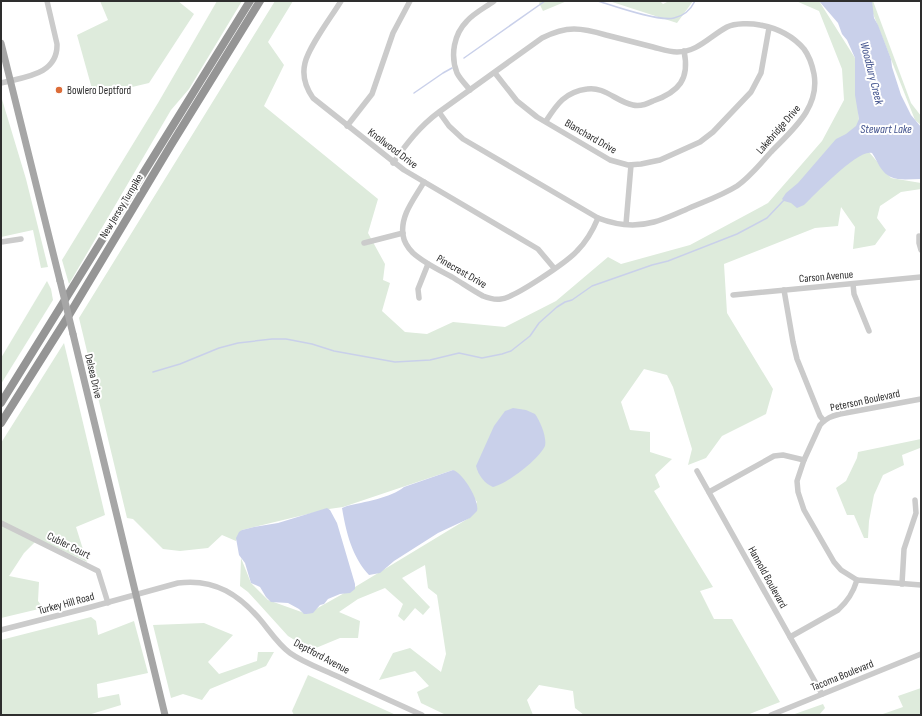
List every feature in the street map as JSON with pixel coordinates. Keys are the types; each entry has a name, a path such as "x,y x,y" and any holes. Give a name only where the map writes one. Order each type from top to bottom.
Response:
{"highway":[{"name":"New Jersey Turnpike","path":"1,403 250,1"},
{"name":"New Jersey Turnpike","path":"1,424 260,1"}],"main road":[{"name":"Delsea Drive","path":"1,43 165,715"}],"street":[{"path":"1,82 42,72 54,61 58,50 47,1"},
{"name":"Knollwood Drive","path":"341,1 307,56 304,72 308,91 313,98 394,163 538,249 554,268"},
{"path":"348,126 372,94 393,33 410,1"},
{"path":"470,90 458,73 454,62 454,45 460,29 467,20 494,1"},
{"name":"Lakebridge Drive","path":"394,163 407,143 420,128 439,112 542,38 551,33 567,29 587,30 673,52 697,48 729,26 747,24 758,25 780,31 790,36 799,44 812,62 814,76 815,92 811,103 801,120 745,180 729,190 655,222 636,225 611,223 598,218 463,139 449,126 439,112"},
{"name":"Blanchard Drive","path":"495,73 517,102 527,110 610,160 630,165 641,164 660,160 700,142 713,132 751,92 761,73 769,28"},
{"path":"546,121 561,99 569,94 588,89 606,92 634,106 640,106 667,96 676,90 682,83 686,73 687,63 684,51"},
{"path":"626,224 630,165"},
{"path":"364,243 403,233 403,222 406,213 424,182"},
{"name":"Pinecrest Drive","path":"403,233 408,247 414,254 428,264 483,296 501,299 516,294 577,251 592,232 598,218"},
{"path":"919,236 921,250"},
{"path":"1,242 21,239"},
{"path":"419,298 418,289 428,264"},
{"name":"Carson Avenue","path":"733,295 921,277"},
{"path":"853,284 854,294 869,331"},
{"path":"784,290 797,359 817,409 824,421"},
{"name":"Peterson Boulevard","path":"921,399 830,417 820,425 804,460 798,481 798,492 804,510 834,562 841,570 857,580 921,585"},
{"path":"709,492 774,456 783,455 804,460"},
{"name":"Hannold Boulevard","path":"697,471 822,694"},
{"path":"902,584 905,541 916,513 915,500"},
{"name":"Cubler Court","path":"1,524 98,571 108,602"},
{"path":"790,637 838,610 844,605 852,594 857,580"},
{"name":"Deptford Avenue","path":"136,595 178,583 190,582 211,584 219,587 238,597 251,609 273,636 289,652 315,666 422,715"},
{"name":"Turkey Hill Road","path":"1,630 136,595"},
{"name":"Tacoma Boulevard","path":"771,715 921,654"}],"green space":[{"path":"100,1 178,1 194,14 149,83 94,96 77,35 108,20"},
{"path":"217,1 242,1 189,89 171,110 69,284 62,260 158,103"},
{"path":"275,1 293,1 268,42 284,65 264,106 378,199 368,233 385,264 383,280 390,283 382,311 405,332 427,334 453,322 505,327 556,301 608,257 621,264 690,245 768,203 822,141 844,100 842,69 819,11 796,1 819,1 855,58 859,121 869,152 891,178 921,183 921,189 901,192 880,206 877,218 886,230 875,245 853,249 855,227 841,207 838,226 815,228 724,264 727,313 773,389 766,414 722,436 706,458 688,465 692,449 673,387 667,375 644,369 621,402 630,430 650,432 650,452 672,459 655,475 660,487 654,491 713,587 700,591 714,619 732,619 780,702 747,715 584,715 575,708 573,691 539,685 527,700 533,715 446,715 421,703 417,692 429,686 415,671 379,680 393,653 410,648 441,672 446,654 437,595 428,588 425,565 402,578 430,607 423,615 415,608 404,621 398,616 403,604 385,588 358,599 339,612 360,621 358,638 340,638 311,650 288,636 248,592 240,586 241,558 251,583 268,600 307,614 355,587 469,518 477,502 453,470 343,507 242,530 236,541 222,535 208,548 180,551 163,549 133,519 127,518 79,318"},
{"path":"541,1 567,1 543,11 539,3"},
{"path":"609,1 660,1 663,4 669,1 693,1 677,23"},
{"path":"868,1 873,1 911,103 921,116 921,125 915,120"},
{"path":"1,96 26,179 48,267 41,268 33,230 1,237"},
{"path":"47,281 51,289 53,300 1,384 1,358"},
{"path":"64,343 105,515 76,527 87,562 38,539 24,553 9,576 39,582 38,601 43,608 1,618 1,443"},
{"path":"921,439 921,450 920,448 902,455 904,465 883,475 874,495 869,521 868,538 864,538 854,515 847,515 836,488 846,481 857,458 858,452"},
{"path":"91,617 96,621 98,635 134,621 148,673 97,684 98,698 119,694 121,705 88,715 1,715 1,640"},
{"path":"204,623 233,635 208,662 219,674 257,661 258,652 274,652 266,666 210,689 202,700 183,694 171,698 153,625"},
{"path":"308,675 396,715 294,715 292,711"},
{"path":"921,688 921,715 880,715 903,707 898,696"},
{"path":"823,704 825,708 819,715 792,715"}],"water":[{"name":"Stewart Lake","path":"819,1 872,1 874,18 891,59 901,95 911,115 921,127 921,179 898,179 888,176 880,167 872,153 866,153 847,165 804,205 797,208 791,203 782,199 786,193 798,183 836,139 846,134 856,126 859,119 855,95 855,58 847,40 842,34 838,23"},
{"path":"513,408 526,410 535,414 543,429 545,446 530,464 506,481 493,487 482,479 476,466 494,426 505,411"},
{"path":"453,470 461,476 470,488 476,501 477,511 470,518 438,533 394,561 380,573 369,575 363,568 354,552 342,508 384,497 404,487"},
{"path":"327,508 330,510 337,523 355,584 355,589 350,593 340,594 328,599 313,613 307,614 304,614 299,609 288,603 271,602 260,587 251,583 245,563 239,555 236,538 239,532 254,527 278,523"}],"waterway":[{"path":"464,58 545,1"},
{"path":"598,1 636,13 667,19 684,14 695,1"},
{"path":"414,93 452,68"},
{"path":"153,372 180,364 219,348 238,343 272,339 286,339 312,344 334,351 395,362 430,360 459,353 482,358 502,354 511,351 530,336 539,323 557,307 572,300 592,286 668,261 737,234 767,218 784,200"}],"place":[{"name":"Bowlero Deptford","path":"59,90"}],"water label":[{"name":"Woodbury Creek","path":"872,73"}]}
